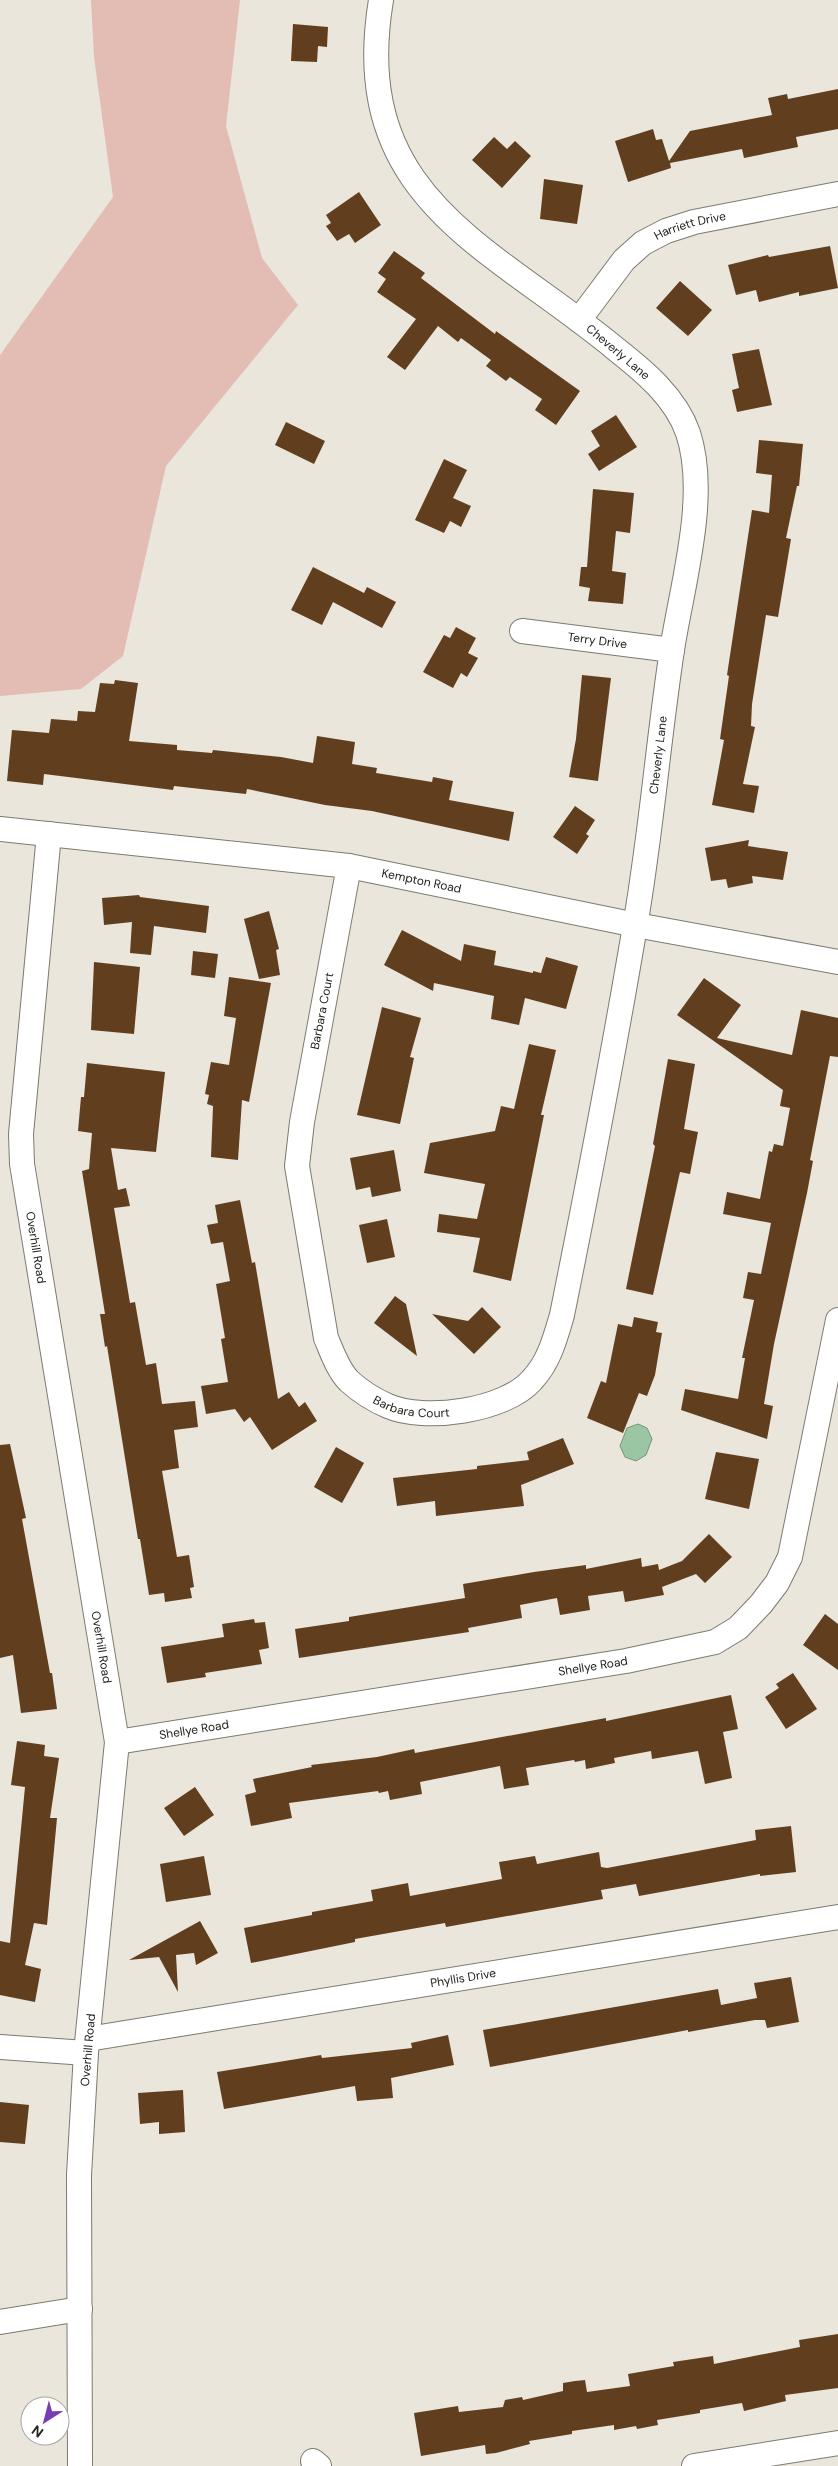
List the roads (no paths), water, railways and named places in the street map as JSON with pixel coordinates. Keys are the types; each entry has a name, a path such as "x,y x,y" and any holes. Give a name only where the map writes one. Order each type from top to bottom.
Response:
{"street":[{"name":"Cheverly Lane","path":"381,0 375,58 379,99 395,144 414,180 447,220 473,242 579,320 647,374 671,402 687,430 695,464 696,498 672,650 636,925"},
{"name":"Harriett Drive","path":"579,320 624,260 643,244 666,230 694,222 838,194"},
{"name":"Terry Drive","path":"522,631 672,650"},
{"name":"Kempton Road","path":"0,829 349,866 636,925 838,962"},
{"name":"Overhill Road","path":"50,834 21,1134 22,1164 117,1742 87,2046 79,2175 80,2466"},
{"name":"Barbara Court","path":"349,866 302,1122 297,1166 326,1338 336,1361 348,1380 366,1394 389,1406 412,1412 441,1413 472,1408 512,1395 531,1382 542,1367 553,1346 562,1315 636,925"},
{"name":"Shellye Road","path":"117,1742 640,1658 715,1642 738,1628 761,1604 777,1583 790,1557 799,1523 838,1320"},
{"name":"Phyllis Drive","path":"0,2046 87,2046 838,1917"},
{"path":"0,2322 80,2309"},
{"path":"694,2466 838,2443"}]}
